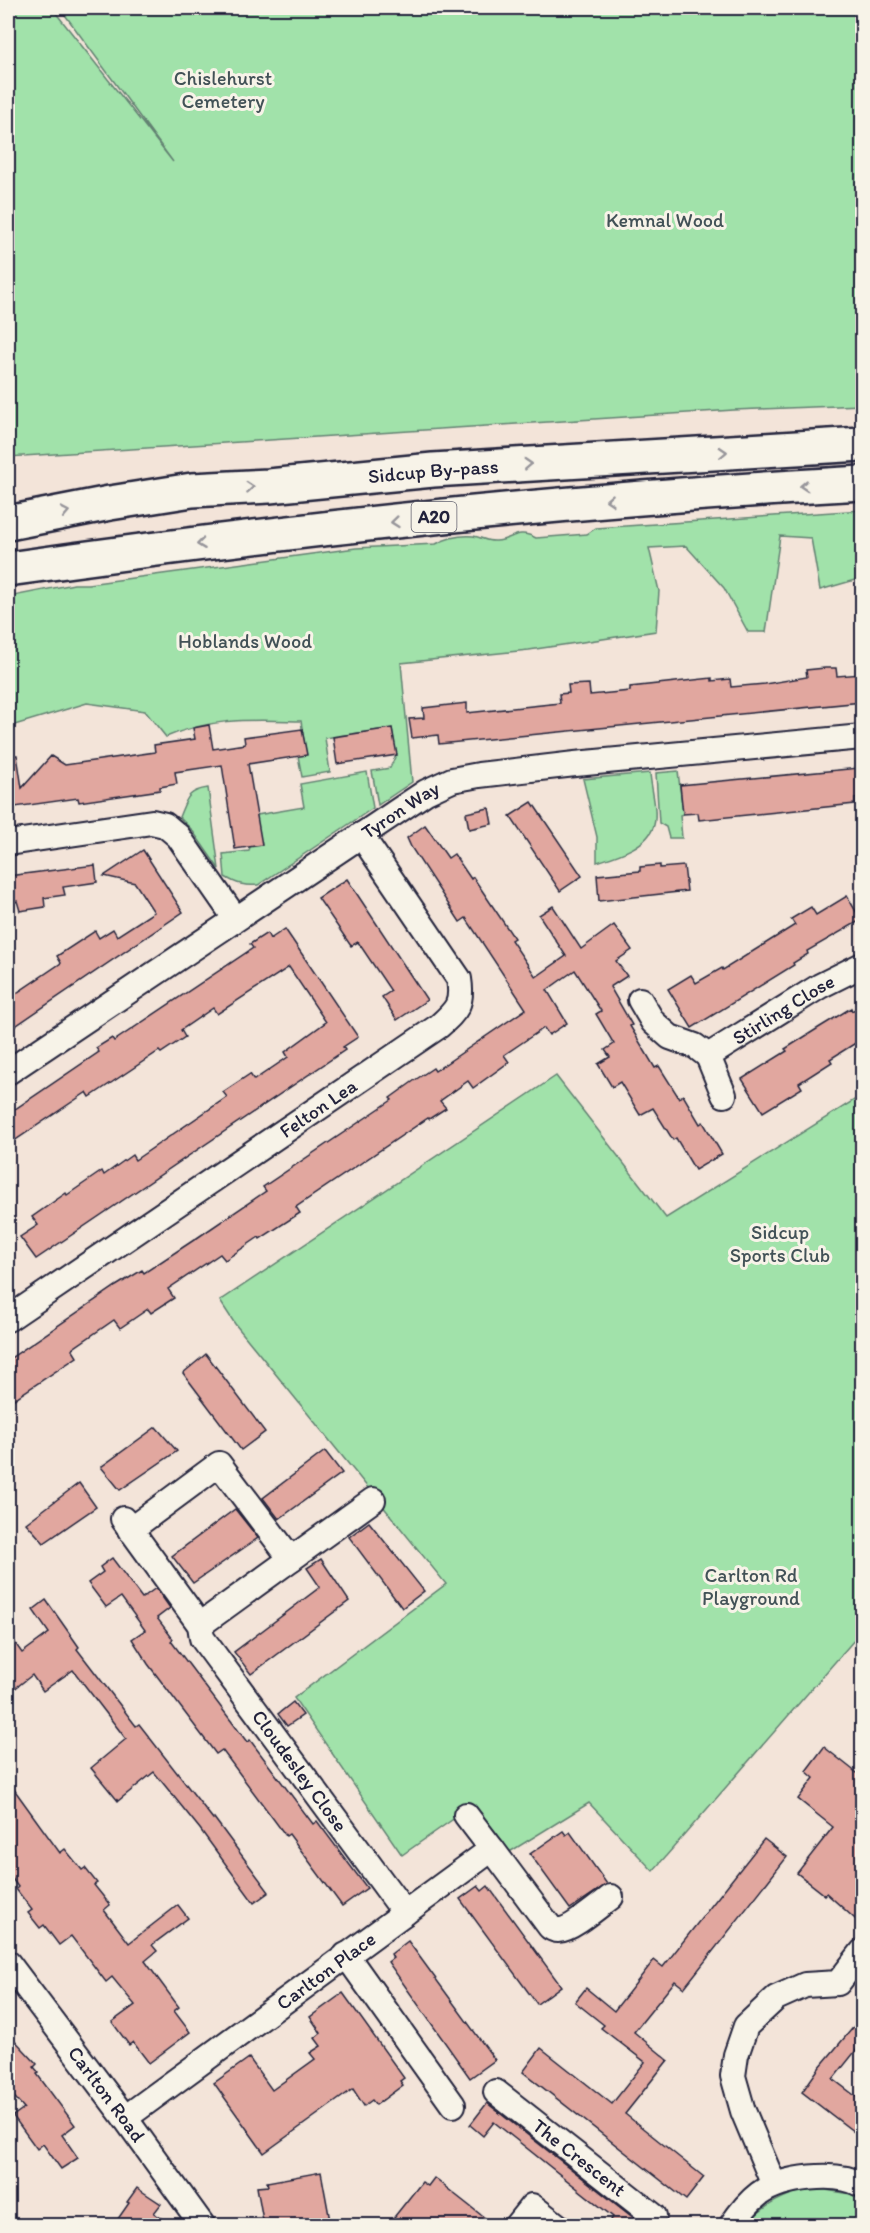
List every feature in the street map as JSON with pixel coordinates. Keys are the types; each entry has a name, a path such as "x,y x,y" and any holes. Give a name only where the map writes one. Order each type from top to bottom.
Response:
{"highway":[{"name":"Sidcup By-pass","path":"8,523 192,490 269,486 433,470 862,444"},
{"name":"A20","path":"15,568 298,532 596,501 862,483"}],"street":[{"name":"Tyron Way","path":"8,1072 426,792 452,780 575,764 862,737"},
{"path":"8,843 152,822 165,825 178,836 235,918"},
{"name":"Felton Lea","path":"8,1319 439,1026 456,1011 462,996 459,979 361,835"},
{"name":"Stirling Close","path":"708,1056 819,986 862,965"},
{"path":"640,1000 653,1022 670,1037 695,1046 708,1056 724,1095"},
{"name":"Cloudesley Close","path":"291,1559 219,1464 127,1525 200,1625 202,1638 405,1913"},
{"path":"200,1625 373,1500"},
{"path":"466,1815 550,1927 555,1930 561,1931 570,1926 611,1897"},
{"name":"Carlton Place","path":"125,2118 492,1849"},
{"path":"774,2185 743,2111 733,2076 736,2055 746,2026 776,1998 805,1985 838,1983 862,1952"},
{"path":"346,1955 453,2105"},
{"name":"Carlton Road","path":"8,1963 203,2226"},
{"name":"The Crescent","path":"496,2092 654,2216 646,2226"},
{"path":"731,2226 747,2205 774,2185 801,2179 829,2177 862,2185"},
{"path":"516,2226 532,2206 558,2226"}],"green space":[{"name":"Kemnal Wood","path":"8,8 52,8 173,162 60,8 862,8 862,405 734,410 8,457"},
{"name":"Hoblands Wood","path":"862,510 862,578 820,590 811,538 780,536 766,632 748,632 724,588 686,546 649,548 659,591 656,631 529,650 401,663 412,782 378,805 372,771 390,768 396,755 392,728 325,738 330,772 302,777 298,756 306,755 301,721 232,721 200,726 166,737 145,711 87,703 8,727 8,597 74,584 356,548 436,544 463,536 496,541 519,534 536,538 587,534 596,528"},
{"path":"678,771 683,814 680,815 682,838 669,838 666,827 659,823 656,773"},
{"path":"367,772 373,808 258,885 241,884 225,877 223,854 249,851 257,815 304,807 300,784"},
{"path":"650,773 655,813 651,833 630,850 597,862 597,837 583,779"},
{"path":"208,788 219,869 192,830 179,817 192,793"},
{"path":"556,1076 666,1218 862,1095 862,1631 653,1871 589,1803 508,1853 472,1806 402,1855 294,1698 446,1584 235,1324 220,1301"},
{"path":"813,2188 851,2194 862,2201 862,2225 743,2226 775,2201"}],"building":[{"path":"836,668 837,676 862,674 862,702 439,744 438,735 412,738 409,719 424,718 423,708 467,703 467,713 560,703 559,694 569,693 568,685 589,684 590,695 630,691 630,687 712,678 712,681 730,679 731,687 807,677 806,670"},
{"path":"209,725 213,749 245,744 244,737 302,729 307,755 248,764 262,845 235,849 222,765 175,772 177,784 160,787 160,790 79,802 78,798 8,808 8,755 17,755 22,788 51,756 65,765 155,752 154,745 195,739 193,728"},
{"path":"392,728 397,755 337,764 333,737"},
{"path":"859,768 859,771 862,771 862,797 855,798 855,804 699,820 698,813 683,814 680,785"},
{"path":"532,802 582,876 560,891 510,816"},
{"path":"489,808 492,824 469,829 466,813"},
{"path":"425,825 448,858 454,854 471,879 473,877 514,938 511,940 536,977 566,956 539,915 553,906 581,949 614,925 632,950 616,961 627,976 610,987 655,1068 659,1066 679,1098 683,1095 700,1124 703,1122 722,1154 695,1170 676,1138 673,1140 653,1108 640,1115 620,1082 612,1087 598,1064 610,1057 605,1050 614,1044 596,1014 601,1011 575,970 547,990 567,1023 549,1035 544,1028 504,1055 509,1062 473,1088 468,1081 440,1101 446,1108 296,1207 300,1213 225,1260 220,1254 168,1289 174,1298 151,1313 148,1309 120,1328 114,1320 72,1349 77,1357 8,1403 8,1360 116,1286 142,1270 144,1273 197,1238 266,1191 263,1187 392,1100 390,1098 415,1080 433,1068 435,1071 526,1009 466,918 460,922 411,847 407,838"},
{"path":"143,850 183,912 8,1031 8,999 61,963 57,956 95,931 99,938 113,929 117,936 154,912 135,883 104,876"},
{"path":"95,865 97,882 63,887 65,895 44,898 45,907 20,911 17,901 8,907 8,876"},
{"path":"660,865 660,868 684,866 687,891 599,901 597,875 640,871 640,867"},
{"path":"347,879 427,1000 397,1020 382,997 391,991 358,942 351,946 318,898"},
{"path":"847,896 861,920 807,951 808,954 793,963 794,965 692,1028 668,989 691,975 696,983 722,968 723,970 795,925 791,919 811,907 816,915"},
{"path":"285,929 358,1037 343,1047 345,1050 36,1259 20,1237 38,1225 32,1217 102,1171 104,1175 132,1155 135,1160 227,1097 223,1092 250,1074 254,1080 288,1057 285,1052 326,1022 289,967 217,1014 213,1008 181,1030 185,1037 161,1053 159,1051 90,1097 87,1092 8,1145 8,1114 99,1052 96,1048 112,1038 114,1041 253,948 250,944 267,933 270,939"},
{"path":"862,1004 862,1039 830,1059 832,1062 799,1083 802,1088 763,1112 742,1079 820,1027"},
{"path":"206,1354 265,1432 241,1450 183,1373"},
{"path":"156,1427 177,1451 120,1490 101,1467"},
{"path":"325,1451 342,1473 279,1519 263,1498"},
{"path":"79,1483 96,1507 44,1543 26,1523"},
{"path":"235,1509 258,1538 193,1583 172,1556"},
{"path":"369,1522 424,1591 402,1608 349,1537"},
{"path":"112,1558 142,1598 156,1588 170,1608 157,1618 173,1639 171,1641 247,1742 250,1740 313,1824 317,1821 367,1888 342,1906 289,1834 286,1836 222,1750 216,1754 148,1664 132,1639 145,1630 121,1597 106,1607 88,1583 103,1572 100,1567"},
{"path":"321,1559 349,1601 251,1674 234,1652 320,1587 307,1568"},
{"path":"46,1600 79,1647 77,1649 136,1726 139,1724 214,1818 269,1892 254,1903 200,1829 154,1772 118,1801 91,1768 126,1739 73,1670 43,1691 32,1675 8,1694 8,1633 22,1653 49,1633 33,1610"},
{"path":"293,1702 303,1715 287,1726 278,1714"},
{"path":"824,1747 862,1777 862,1925 826,1893 825,1895 797,1873 833,1827 798,1799 814,1778 806,1771"},
{"path":"8,1781 60,1853 65,1849 82,1870 85,1868 97,1883 94,1885 110,1905 104,1910 129,1943 178,1905 188,1918 152,1945 157,1951 145,1961 179,2007 174,2011 190,2032 149,2063 133,2042 129,2045 112,2022 135,2005 112,1977 106,1982 71,1936 59,1945 44,1925 40,1928 28,1913 32,1910 16,1889 18,1887 8,1873"},
{"path":"563,1831 566,1835 570,1832 607,1884 570,1909 530,1854"},
{"path":"764,1839 787,1857 684,1988 675,1981 634,2032 668,2060 625,2114 704,2177 686,2200 523,2072 541,2048 612,2104 645,2062 601,2028 604,2025 575,2002 586,1988 614,2011 654,1960 663,1967"},
{"path":"478,1886 482,1891 488,1886 561,1986 537,2004 460,1899"},
{"path":"408,1941 495,2060 470,2078 388,1962 393,1958 391,1954"},
{"path":"343,1993 404,2078 400,2081 403,2085 376,2105 372,2100 364,2106 353,2089 264,2153 214,2083 249,2058 272,2090 315,2059 310,2053 321,2046 315,2038 321,2033 310,2017"},
{"path":"862,2017 862,2043 833,2079 862,2101 862,2138 802,2092"},
{"path":"8,2033 37,2064 34,2067 39,2073 37,2074 75,2125 62,2135 78,2158 61,2169 43,2144 37,2149 13,2116 24,2108 8,2090"},
{"path":"487,2103 635,2219 633,2226 607,2226 613,2217 494,2122 483,2136 470,2125"},
{"path":"321,2172 331,2226 264,2226 257,2187 268,2186 267,2182"},
{"path":"434,2178 495,2226 387,2226 422,2182 428,2186"},
{"path":"137,2188 161,2204 154,2213 172,2226 113,2226"}],"park label":[{"name":"Chislehurst Cemetery","path":"223,90"},
{"name":"Sidcup Sports Club","path":"780,1244"},
{"name":"Carlton Rd Playground","path":"751,1586"}]}
